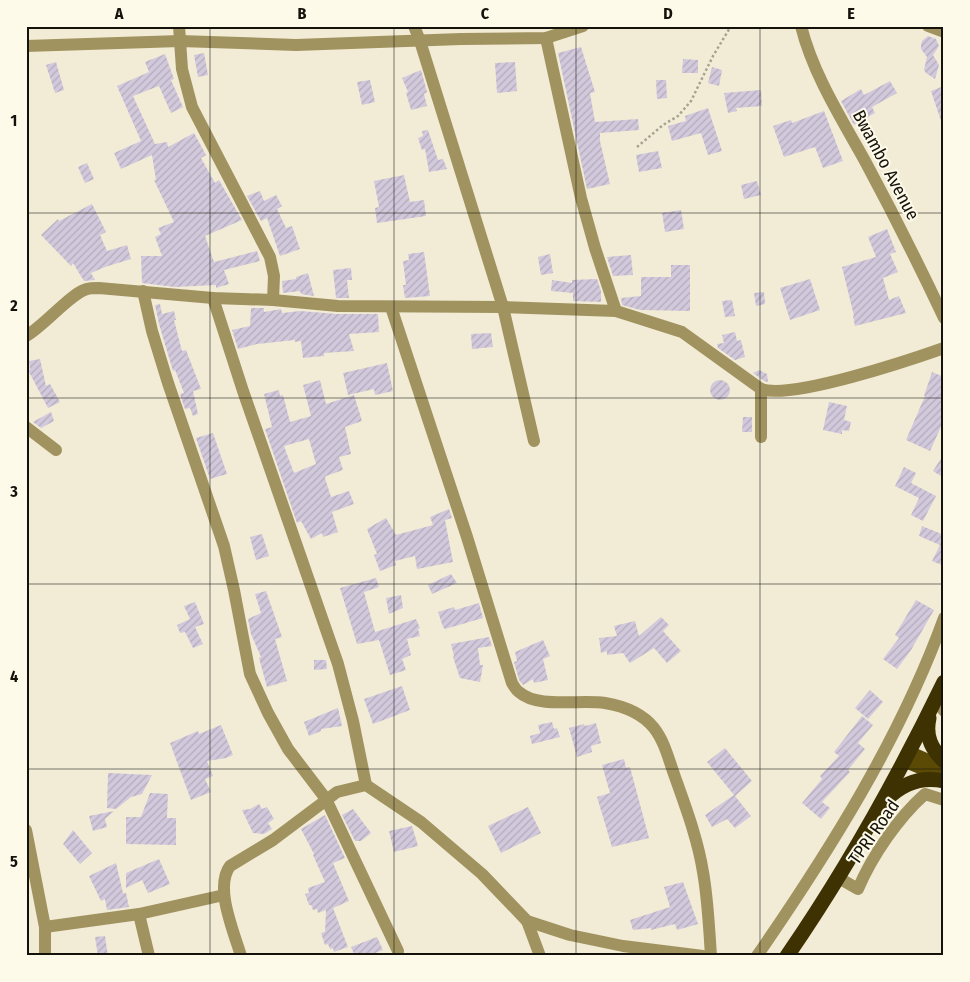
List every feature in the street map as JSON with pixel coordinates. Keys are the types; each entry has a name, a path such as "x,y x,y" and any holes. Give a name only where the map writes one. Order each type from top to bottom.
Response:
{"highway":[{"path":"944,682 937,705 928,724 928,736 932,746 944,761"},
{"path":"787,956 882,804 906,756 937,705"},
{"path":"882,804 897,790 916,780 925,778 944,780"}],"main road":[{"path":"906,756 944,767"},
{"path":"906,756 944,780"}],"street":[{"path":"179,26 184,82 192,107 270,257 274,276 273,300"},
{"path":"414,26 503,307 534,441"},
{"path":"26,46 180,41 296,45 546,38 583,26"},
{"name":"Bwambo Avenue","path":"802,26 805,41 823,83 914,254 944,318"},
{"path":"928,26 944,32"},
{"path":"546,38 581,198 594,248 616,311"},
{"path":"26,336 45,322 77,293 86,289 143,291 213,298 273,300 338,306 503,307 616,311 682,332 760,389 767,392 801,388 910,360 944,348"},
{"path":"143,291 152,331 168,383 224,546 250,674 268,713 288,749 326,799 398,951"},
{"path":"213,298 243,392 338,664 353,721 366,785 421,822 482,874 527,921 540,956"},
{"path":"391,307 467,537 512,683 519,692 530,698 551,702 605,703 629,709 641,716 654,728 662,743 692,826 703,871 709,916 711,956"},
{"path":"760,389 760,438"},
{"path":"26,427 56,450"},
{"path":"757,956 830,845 888,744 931,653 944,618"},
{"path":"241,956 224,895 224,881 230,866 272,840 337,792 366,785"},
{"name":"TPRI Road","path":"837,877 858,889 865,873 910,808 925,794 944,800"},
{"path":"26,830 45,927 45,956"},
{"path":"45,927 139,914 224,895"},
{"path":"139,914 149,956"},
{"path":"527,921 570,935 623,946 703,956"}],"path":[{"path":"636,147 663,125 678,116 691,101 713,56 731,26"}],"building":[{"path":"928,36 936,39 939,46 933,55 939,65 935,79 924,70 927,57 921,49 921,45 922,41"},
{"path":"581,47 595,92 590,93 595,122 638,119 639,130 600,133 600,141 610,184 587,189 558,53"},
{"path":"204,53 208,75 198,77 194,55"},
{"path":"165,54 174,79 171,80 183,107 171,113 159,86 133,96 155,144 167,142 168,147 194,133 206,155 201,158 215,183 219,180 242,220 205,236 214,262 257,251 260,261 224,270 229,284 216,288 216,285 175,287 142,283 141,256 162,256 155,237 161,234 158,228 174,222 154,180 156,180 152,155 121,169 114,153 141,141 117,86 149,72 145,62"},
{"path":"683,59 698,60 698,73 682,73"},
{"path":"56,62 64,90 55,93 46,65"},
{"path":"515,62 517,91 497,93 495,63"},
{"path":"712,67 722,70 719,86 708,83"},
{"path":"421,70 427,92 424,94 427,106 411,110 406,93 408,92 402,78"},
{"path":"370,80 375,102 362,105 357,82"},
{"path":"656,80 666,80 667,98 657,99"},
{"path":"890,81 897,93 872,107 875,113 854,125 841,101 861,89 864,95"},
{"path":"944,86 944,123 942,124 931,91"},
{"path":"761,90 762,106 736,108 737,111 728,113 724,93"},
{"path":"708,108 722,151 708,155 701,133 672,141 668,126 686,121 685,116"},
{"path":"824,111 843,161 823,168 815,147 784,157 773,126 791,120 792,123"},
{"path":"428,130 438,160 443,159 447,169 429,172 425,149 422,150 418,138 423,136 422,131"},
{"path":"658,151 662,168 639,172 636,155"},
{"path":"87,163 94,179 85,183 78,167"},
{"path":"404,175 410,202 424,200 426,216 377,223 375,208 379,207 374,181"},
{"path":"757,181 761,195 744,199 741,185"},
{"path":"260,191 264,201 276,195 282,206 277,209 286,228 292,226 300,249 280,256 267,218 261,221 247,196"},
{"path":"92,204 106,232 100,235 107,251 127,245 131,259 91,273 95,280 84,281 73,263 71,266 41,235 58,219 59,221"},
{"path":"681,210 684,229 665,232 662,213"},
{"path":"887,229 896,252 890,254 898,272 883,278 889,300 899,296 906,313 855,326 842,267 876,257 868,237"},
{"path":"424,252 430,296 405,298 403,285 406,285 403,261 409,260 408,254"},
{"path":"550,254 553,273 541,275 538,257"},
{"path":"631,255 633,275 613,276 607,257"},
{"path":"671,265 690,265 690,311 640,310 622,305 621,298 641,296 641,277 671,277"},
{"path":"351,268 352,280 347,280 349,298 336,298 333,270"},
{"path":"308,273 314,296 301,294 300,291 283,293 282,281 296,279 296,277"},
{"path":"597,279 601,291 601,302 573,301 573,293 551,291 552,280 572,283 572,280"},
{"path":"810,279 820,310 790,320 780,288"},
{"path":"764,292 765,304 756,306 754,293"},
{"path":"732,300 735,316 725,317 722,301"},
{"path":"160,304 162,314 174,311 176,320 174,320 182,351 186,350 201,389 193,391 198,414 193,416 190,408 185,409 180,394 184,393 175,370 173,371 159,324 155,305"},
{"path":"251,308 264,308 264,312 281,309 282,313 300,311 337,314 378,314 379,332 349,334 354,351 324,353 324,356 303,358 301,341 295,342 295,340 257,344 238,349 232,330 250,326"},
{"path":"735,332 737,341 741,340 745,357 735,360 718,348 717,344 724,343 722,335"},
{"path":"491,333 493,347 472,349 471,334"},
{"path":"40,359 46,386 50,384 60,402 48,408 28,370 30,370 29,361"},
{"path":"387,363 393,391 375,395 374,389 348,395 343,373"},
{"path":"759,370 767,374 768,382 753,373"},
{"path":"932,372 944,377 944,420 930,451 906,440 925,396"},
{"path":"320,380 326,404 354,395 362,421 345,427 351,454 339,457 343,470 325,478 331,497 349,491 354,504 332,512 338,532 323,537 322,533 311,539 301,521 297,523 265,429 272,427 264,394 279,390 280,396 283,395 290,422 311,416 303,385","holes":["309,439 316,464 294,473 284,446"]},
{"path":"716,380 724,380 730,386 730,394 724,400 716,400 710,394 710,386"},
{"path":"829,402 847,406 844,420 851,422 849,431 842,430 842,434 823,430"},
{"path":"51,412 54,421 41,428 33,422"},
{"path":"743,417 752,417 752,432 742,432"},
{"path":"213,433 227,474 210,479 196,438"},
{"path":"944,454 944,478 933,471"},
{"path":"904,467 916,473 911,483 936,496 923,521 911,515 919,498 895,486"},
{"path":"449,509 452,518 445,520 453,562 417,569 415,556 395,561 396,565 380,571 374,555 377,554 367,529 386,518 396,535 433,525 430,517"},
{"path":"922,526 944,535 944,566 932,561 940,545 919,536"},
{"path":"262,534 269,556 256,560 250,537"},
{"path":"451,574 457,583 432,594 428,585"},
{"path":"376,578 379,587 364,592 375,632 416,619 420,628 418,629 420,636 407,639 411,655 402,659 406,670 390,675 379,640 357,644 340,588"},
{"path":"266,591 282,637 275,639 287,681 267,687 259,658 261,657 251,634 248,619 261,613 255,594"},
{"path":"401,595 403,608 389,614 386,598"},
{"path":"916,600 934,610 911,650 897,669 883,659 899,638 895,635"},
{"path":"195,602 204,624 195,627 203,644 193,648 185,632 180,633 177,625 190,619 184,606"},
{"path":"479,603 483,618 445,629 443,627 438,612 454,607 455,610"},
{"path":"661,617 669,625 663,631 681,651 667,663 654,648 630,663 623,653 607,655 607,651 601,653 599,638 617,636 614,626 635,621 639,636"},
{"path":"489,637 492,646 478,648 480,665 483,665 480,682 460,678 451,644"},
{"path":"543,640 550,656 543,659 548,680 534,683 533,679 523,685 519,680 514,662 517,661 515,652"},
{"path":"314,660 326,660 327,669 314,670"},
{"path":"402,686 410,710 373,724 364,699"},
{"path":"870,690 883,702 868,719 855,708"},
{"path":"338,708 342,726 321,729 321,731 309,736 304,722"},
{"path":"862,716 873,725 858,743 865,749 848,770 850,772 822,802 830,808 821,819 802,803 822,779 820,776 839,756 834,752"},
{"path":"552,722 554,729 557,728 560,737 532,744 530,736 540,733 538,725"},
{"path":"596,723 601,743 591,746 592,752 577,757 569,728"},
{"path":"221,725 233,755 207,761 213,776 205,779 211,792 191,800 170,743 198,731 199,734"},
{"path":"725,748 752,781 735,796 751,816 735,828 727,819 712,827 705,815 734,795 707,762"},
{"path":"624,759 626,768 630,767 649,838 612,847 597,797 610,793 602,765"},
{"path":"108,773 152,775 142,794 131,797 116,809 107,808"},
{"path":"150,793 168,794 167,818 176,818 176,845 126,844 126,817 141,817"},
{"path":"259,804 262,809 267,807 274,819 268,823 272,829 264,834 253,833 242,810 250,809"},
{"path":"528,807 541,833 501,853 488,826"},
{"path":"353,809 371,833 361,841 355,841 342,815"},
{"path":"114,811 105,819 107,827 93,831 89,816"},
{"path":"325,815 345,858 333,863 349,901 333,908 348,947 334,952 333,948 330,949 328,944 325,945 321,933 325,932 326,910 318,913 317,909 313,910 305,894 309,893 308,888 325,882 314,854 301,829"},
{"path":"412,826 418,846 394,852 389,831"},
{"path":"73,830 92,853 80,864 63,844"},
{"path":"159,859 170,884 148,893 142,880 126,888 126,873"},
{"path":"116,863 123,893 126,893 129,907 107,910 105,899 101,901 89,876"},
{"path":"683,882 698,924 677,930 675,924 651,930 651,928 633,930 630,920 670,907 664,887"},
{"path":"105,936 108,956 98,956 95,937"},
{"path":"377,937 383,950 368,956 355,956 351,947"}]}
